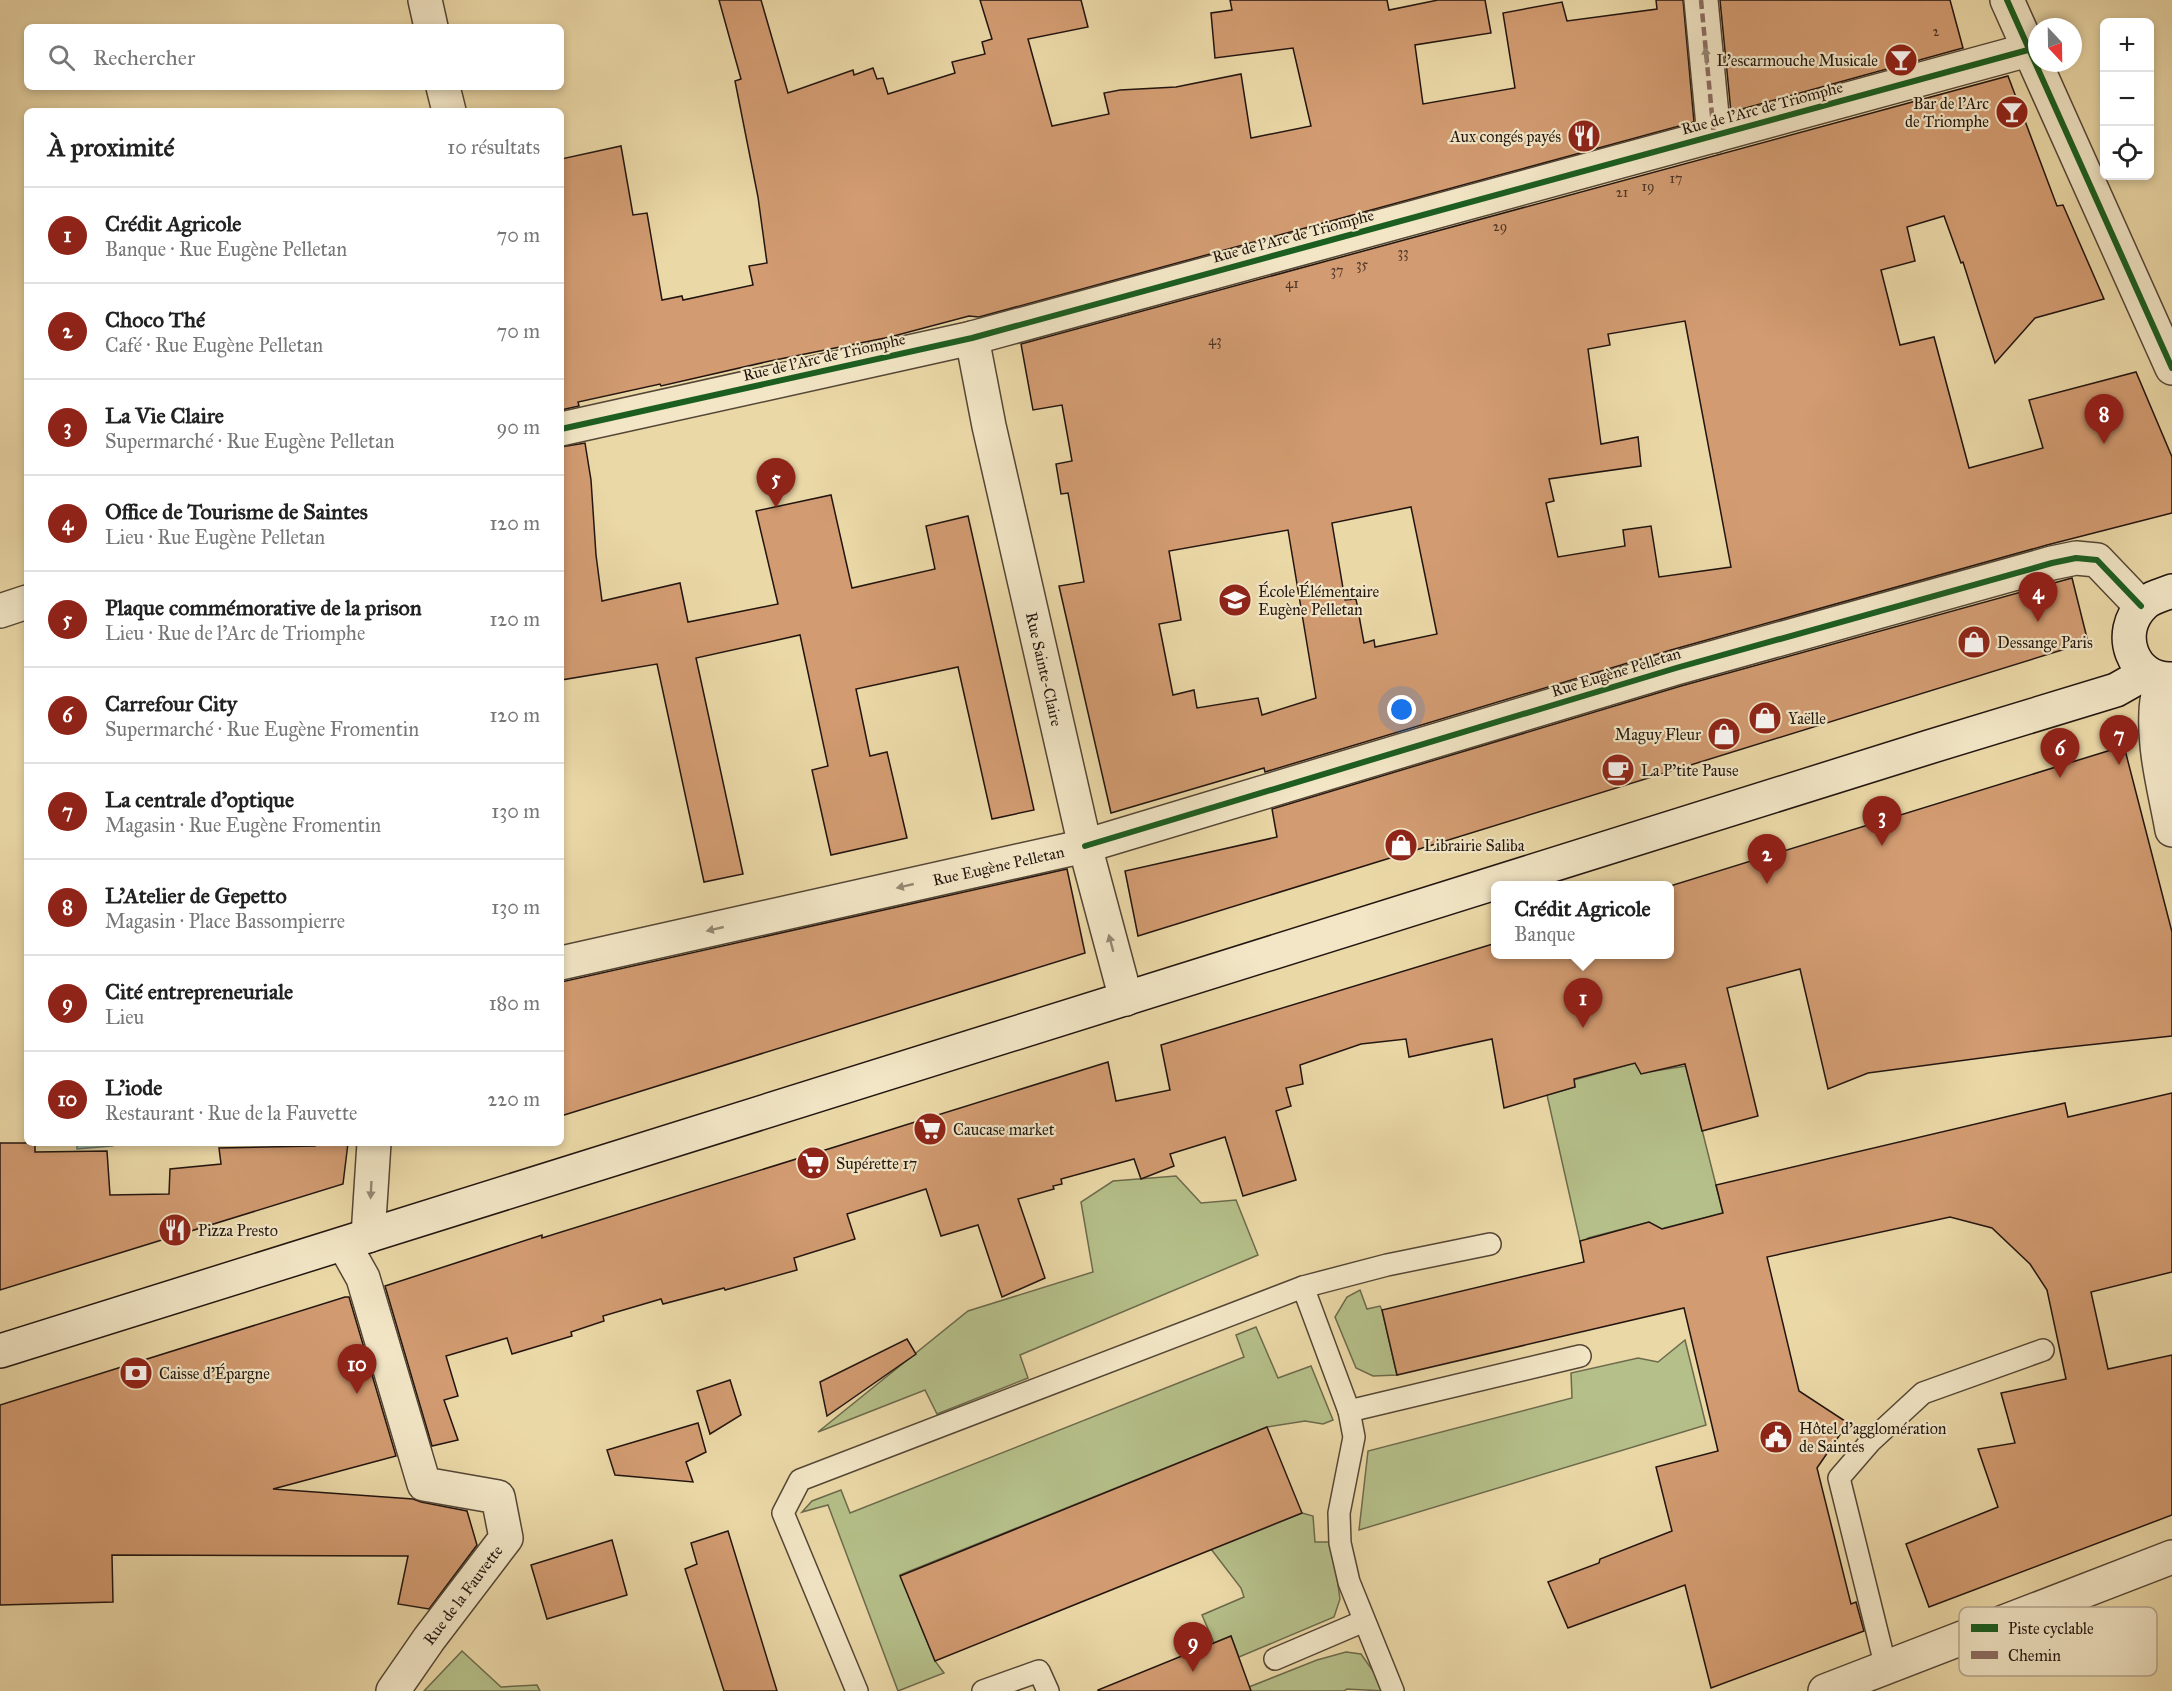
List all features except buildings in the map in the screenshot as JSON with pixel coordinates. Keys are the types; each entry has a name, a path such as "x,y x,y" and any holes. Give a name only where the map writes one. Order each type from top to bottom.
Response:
{"street":[{"path":"425,0 430,24"},
{"path":"1701,0 1714,136"},
{"path":"2007,0 2028,50"},
{"name":"Rue de l'Arc de Triomphe","path":"564,428 972,338 2028,50"},
{"path":"2038,72 2172,369"},
{"path":"444,90 447,108"},
{"name":"Rue Sainte-Claire","path":"972,338 989,426 1085,846 1126,999"},
{"name":"Rue Eugène Pelletan","path":"564,962 1085,846 1676,668 1905,602 2076,558 2097,560 2141,606"},
{"path":"2159,677 2134,657 2129,640 2133,620 2141,606 2151,598 2172,591"},
{"path":"0,611 24,603"},
{"path":"2159,677 2155,729 2172,830"},
{"path":"1502,881 2159,677"},
{"path":"0,1351 1491,884"},
{"path":"356,1240 373,1146"},
{"name":"Rue de la Fauvette","path":"356,1240 363,1278 424,1484 498,1497 506,1538 429,1639 393,1691"},
{"path":"2043,1607 2172,1557"},
{"path":"1825,1691 1959,1640"}],"lane":[{"path":"857,1691 783,1513 800,1480 1303,1287 1388,1265 1490,1244"},
{"path":"1303,1287 1349,1411 1354,1437 1339,1514 1340,1543 1348,1582 1393,1691"},
{"path":"1886,1668 1839,1478 1871,1441 1923,1393 2043,1350"},
{"path":"1349,1411 1580,1356"},
{"path":"1275,1659 1365,1621"},
{"path":"983,1691 1039,1671 1048,1691"}],"green space":[{"path":"1635,1063 1642,1073 1686,1066 1723,1213 1664,1228 1667,1245 1649,1222 1588,1238 1581,1246 1547,1095 1575,1087 1574,1080"},
{"path":"1176,1176 1201,1203 1236,1200 1258,1255 1020,1355 1028,1378 937,1414 925,1390 818,1432 968,1311 1093,1272 1081,1202 1113,1181"},
{"path":"1360,1290 1367,1309 1380,1306 1382,1310 1397,1375 1373,1376 1356,1368 1335,1317 1347,1297"},
{"path":"1256,1327 1278,1378 1311,1366 1333,1420 1323,1424 1305,1421 1267,1427 900,1575 935,1661 944,1673 898,1691 828,1505 802,1512 812,1501 841,1490 850,1513 1244,1357 1236,1335"},
{"path":"1685,1340 1706,1425 1359,1530 1368,1451 1572,1398 1571,1373 1638,1358 1658,1362"},
{"path":"1302,1513 1313,1516 1315,1542 1332,1542 1340,1599 1334,1617 1239,1657 1231,1636 1214,1643 1202,1615 1244,1597 1241,1588 1211,1549"},
{"path":"462,1651 501,1687 537,1685 540,1691 424,1691"},
{"path":"1346,1652 1361,1654 1380,1681 1384,1691 1347,1689 1344,1691 1251,1691 1249,1687 1317,1660"}],"shaded area":[{"path":"77,1146 112,1146 77,1149"}],"marked path":[{"path":"1701,0 1714,136"}],"cycle path":[{"path":"2007,0 2172,368"},
{"path":"564,428 972,338 2028,50"},
{"path":"1085,846 1676,668 2052,563 2076,558 2097,560 2141,606"}],"place":[{"name":"L'escarmouche Musicale","path":"1901,60"},
{"name":"Bar de l'Arc de Triomphe","path":"2012,112"},
{"name":"Aux congés payés","path":"1584,136"},
{"name":"L'Atelier de Gepetto","path":"2104,444"},
{"name":"Plaque commémorative de la prison","path":"776,508"},
{"name":"École Élémentaire Eugène Pelletan","path":"1235,600"},
{"name":"Office de Tourisme de Saintes","path":"2038,622"},
{"name":"Dessange Paris","path":"1974,642"},
{"name":"Yaëlle","path":"1765,718"},
{"name":"Maguy Fleur","path":"1724,734"},
{"name":"La centrale d'optique","path":"2119,765"},
{"name":"La P'tite Pause","path":"1618,770"},
{"name":"Carrefour City","path":"2060,778"},
{"name":"Librairie Saliba","path":"1401,845"},
{"name":"La Vie Claire","path":"1882,846"},
{"name":"Choco Thé","path":"1767,884"},
{"name":"Crédit Agricole","path":"1583,1028"},
{"name":"Caucase market","path":"930,1129"},
{"name":"Supérette 17","path":"813,1163"},
{"name":"Pizza Presto","path":"175,1230"},
{"name":"Caisse d'Épargne","path":"136,1373"},
{"name":"L'iode","path":"357,1394"},
{"name":"Hôtel d'agglomération de Saintes","path":"1776,1437"},
{"name":"Cité entrepreneuriale","path":"1193,1672"}]}
